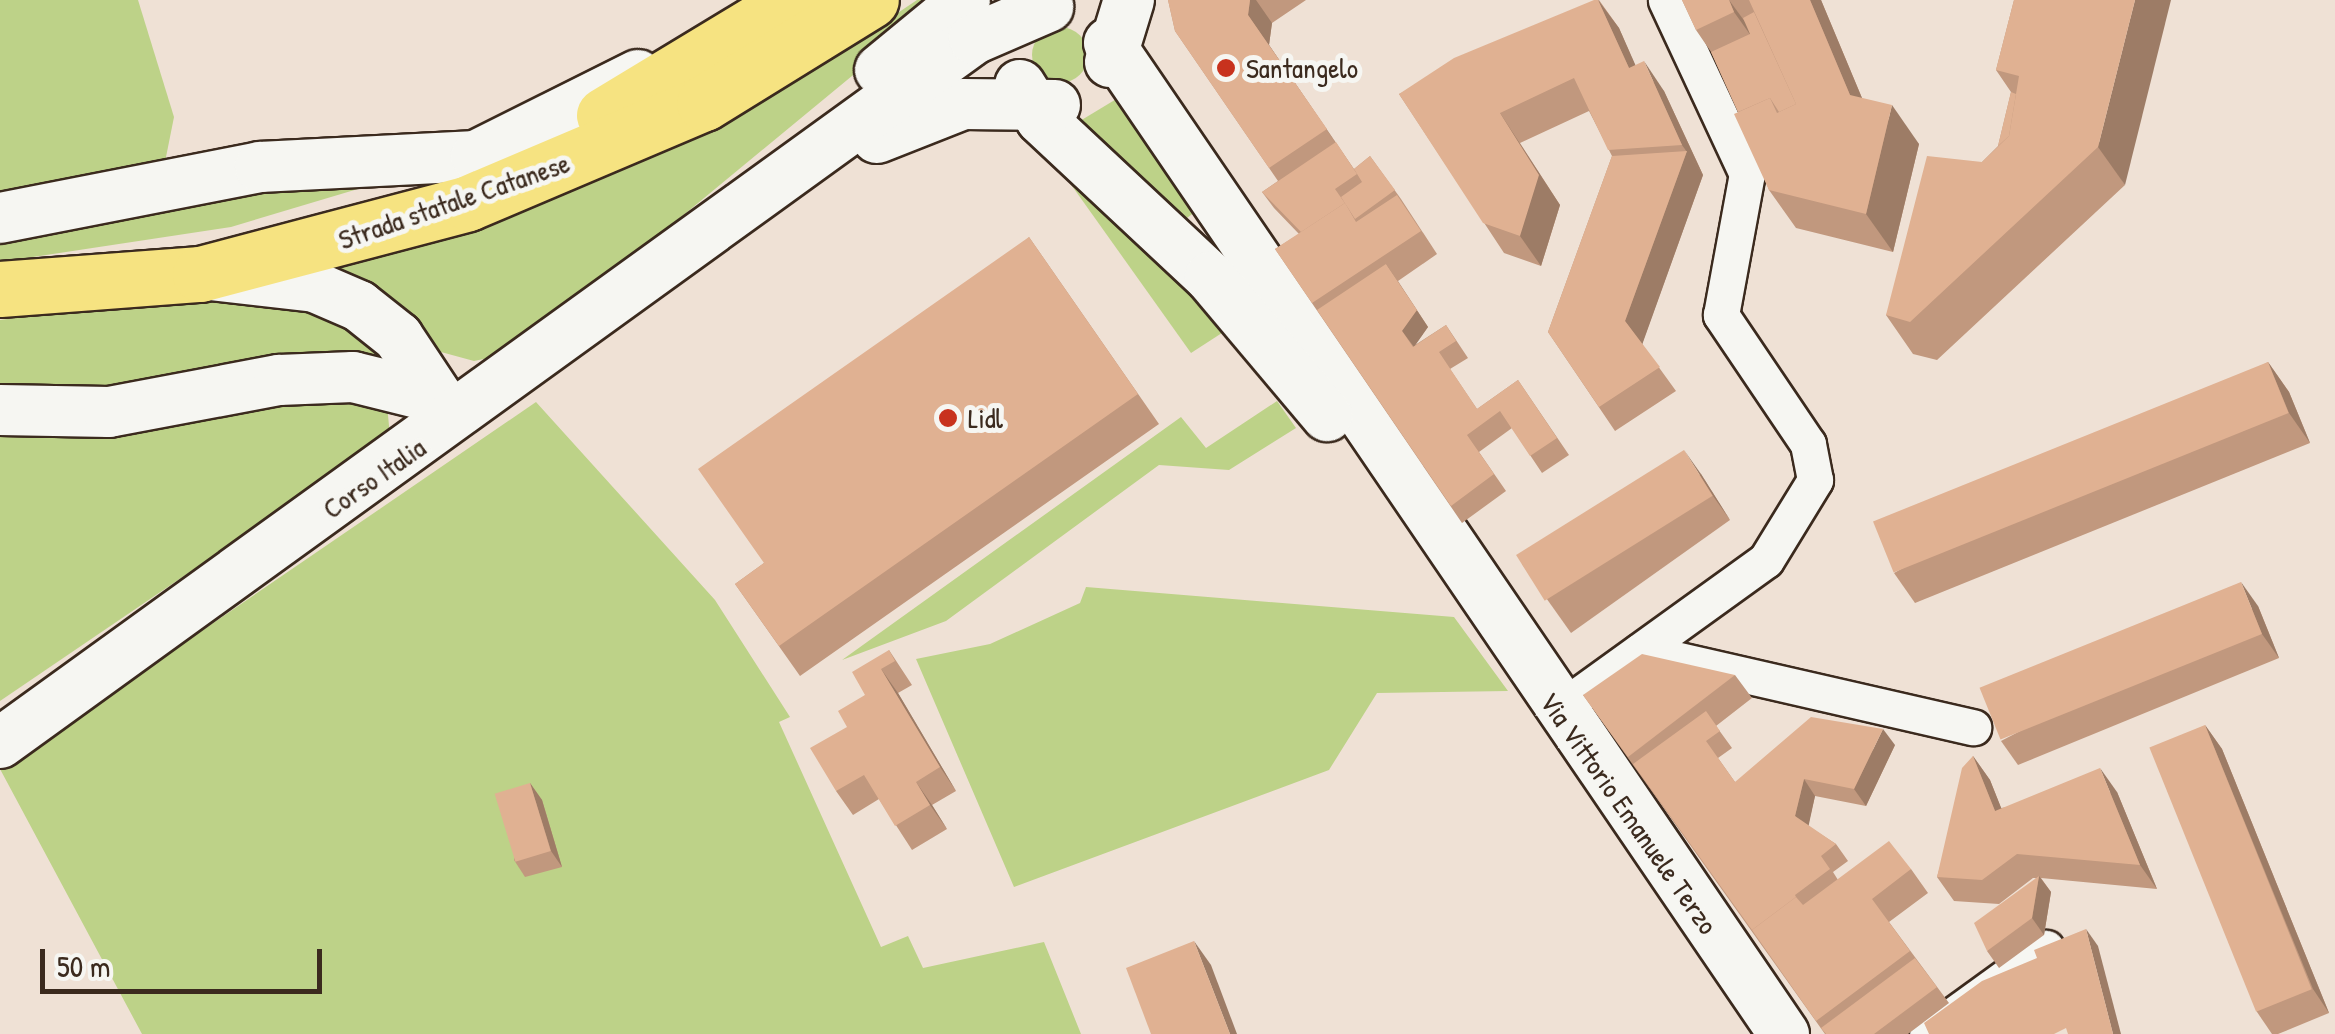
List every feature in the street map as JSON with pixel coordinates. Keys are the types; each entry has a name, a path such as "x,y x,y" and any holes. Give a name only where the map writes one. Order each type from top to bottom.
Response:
{"main road":[{"path":"0,218 260,166 476,156 566,116 768,0"},
{"name":"Strada statale Catanese","path":"0,288 265,236 442,188 584,126 794,0"},
{"name":"Strada statale Catanese","path":"0,288 200,274 468,203 576,161 776,64 871,0"},
{"path":"587,326 965,0"},
{"path":"1039,7 1011,48 1035,98 1210,277 1475,592"},
{"path":"745,210 974,39 1039,7 1086,12 1115,39 1475,592"},
{"path":"745,210 932,111 1092,95 1115,39"},
{"name":"Corso Italia","path":"0,742 446,410 587,326 745,210"},
{"path":"200,274 314,287 359,306 398,337 446,410"},
{"path":"0,410 109,412 279,380 353,377 446,410"},
{"name":"Via Vittorio Emanuele Terzo","path":"1475,592 1784,1034"}],"street":[{"path":"1558,710 1790,534 1816,463 1722,315 1747,174 1666,0"},
{"path":"1640,650 1972,726"},
{"path":"1927,1034 2046,948"}],"green space":[{"path":"0,0 138,0 174,117 163,172 0,200"},
{"path":"917,0 944,0 537,336 498,356 474,361 430,349 300,267 674,142 792,84"},
{"path":"1060,27 1080,35 1088,55 1080,75 1060,83 1040,75 1032,55 1040,35"},
{"path":"1118,98 1195,212 1175,227 1070,127"},
{"path":"1040,141 1196,292 1225,331 1191,353"},
{"path":"398,177 231,227 0,262 0,231 212,190"},
{"path":"166,297 322,302 390,361 124,399 0,396 0,320"},
{"path":"313,387 387,405 390,436 0,701 0,422"},
{"path":"1277,401 1296,428 1229,470 1159,465 946,621 842,660 1181,417 1206,448"},
{"path":"536,402 715,600 790,717 779,722 881,947 908,936 923,968 1044,942 1081,1034 142,1034 0,769"},
{"path":"1086,587 1454,617 1508,691 1377,693 1329,770 1014,887 916,659 990,644 1080,603"}],"building":[{"path":"1168,0 1250,0 1248,15 1327,129 1269,168 1175,31"},
{"path":"1598,0 1629,68 1644,61 1682,145 1608,150 1574,78 1500,113 1539,175 1520,236 1483,223 1399,94 1454,58"},
{"path":"1682,0 1729,0 1734,12 1696,30"},
{"path":"1749,0 1810,0 1850,95 1892,105 1866,214 1769,190 1734,114 1770,98 1777,113 1796,104"},
{"path":"2014,0 2135,0 2098,147 1910,322 1886,315 1927,156 1982,162 2009,136 2019,76 1996,70"},
{"path":"1754,12 1796,104 1779,112 1770,98 1738,112 1711,52 1750,34 1743,18"},
{"path":"2011,92 2016,94 2009,136 1998,146"},
{"path":"1336,142 1357,174 1335,189 1345,203 1301,232 1262,192"},
{"path":"1687,151 1625,321 1660,367 1599,407 1548,332 1612,156"},
{"path":"1370,156 1395,190 1355,219 1341,197 1362,182 1354,169"},
{"path":"1397,195 1421,231 1312,303 1275,249 1345,203 1356,222"},
{"path":"1029,237 1138,394 779,646 735,584 764,563 698,469"},
{"path":"1386,264 1417,310 1402,331 1413,347 1446,325 1456,341 1439,352 1477,409 1518,380 1557,438 1530,456 1500,411 1467,435 1494,474 1451,506 1317,310"},
{"path":"2268,362 2289,413 1894,573 1873,522"},
{"path":"1684,450 1713,496 1545,601 1516,555"},
{"path":"2241,582 2262,634 2001,740 1980,688"},
{"path":"889,650 895,661 881,669 940,767 916,782 930,805 895,826 864,775 836,791 810,748 847,727 838,711 865,695 852,672"},
{"path":"1642,654 1735,675 1628,757 1583,695"},
{"path":"1706,711 1720,731 1706,741 1735,782 1811,717 1883,729 1854,789 1804,779 1795,816 1836,844 1821,856 1830,869 1752,930 1633,764"},
{"path":"2205,725 2312,989 2256,1012 2149,747"},
{"path":"1973,756 1995,811 2100,768 2140,865 2017,854 1982,880 1937,877 1962,768"},
{"path":"530,783 551,851 515,862 495,794"},
{"path":"1889,841 1911,869 1872,899 1910,951 1816,1021 1752,930 1796,897 1803,905"},
{"path":"2039,876 2032,918 1987,951 1974,923"},
{"path":"2086,929 2113,1034 2068,1034 2066,1028 2054,1034 1929,1034 1924,1023 1982,981 2037,958 2034,950"},
{"path":"1194,941 1230,1034 1151,1034 1126,968"},
{"path":"1915,958 1937,987 1874,1034 1826,1034 1821,1028"}],"place":[{"name":"Santangelo","path":"1226,68"},
{"name":"Lidl","path":"948,418"}]}
